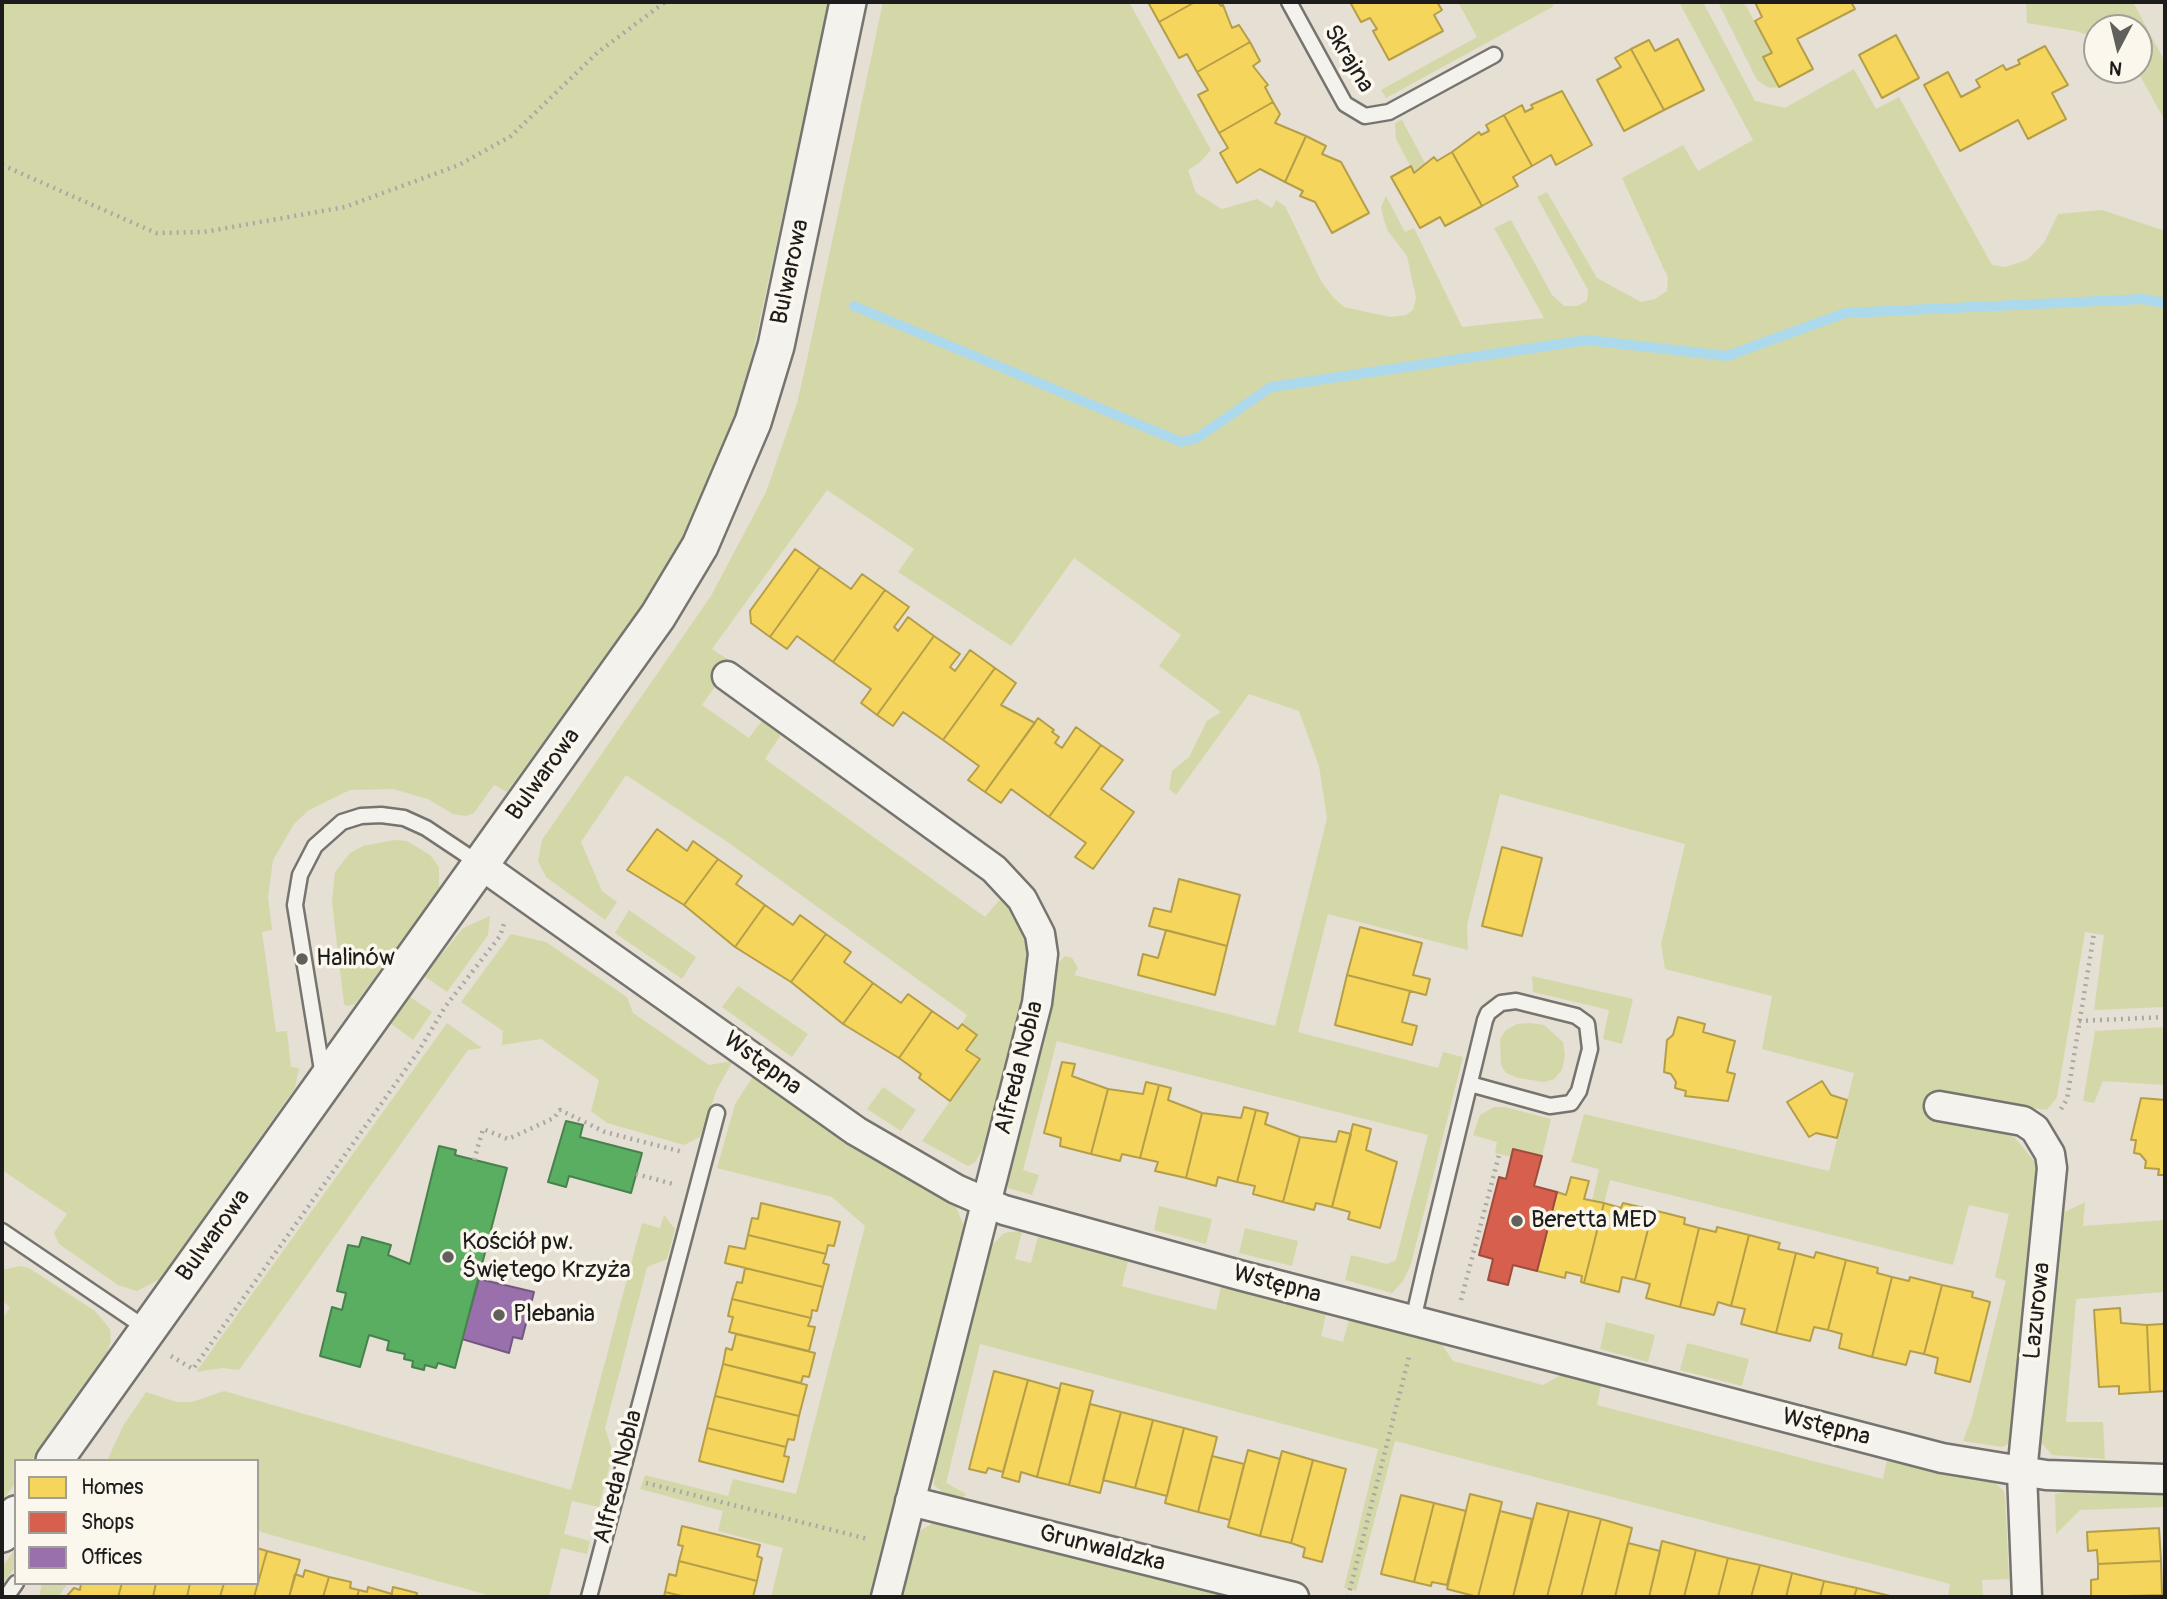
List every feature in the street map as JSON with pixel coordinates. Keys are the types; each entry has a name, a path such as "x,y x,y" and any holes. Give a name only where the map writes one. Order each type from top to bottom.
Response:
{"street":[{"name":"Bulwarowa","path":"55,1459 83,1420 155,1340 324,1083 658,616 700,546 753,422 776,346 848,2"},
{"name":"Alfreda Nobla","path":"727,676 972,851 1011,886 1040,934 1043,975 886,1597"},
{"name":"Wstępna","path":"481,864 856,1131 893,1155 986,1203 1027,1217 1416,1315 1928,1455 2022,1473 2165,1479"},
{"path":"1939,1106 2023,1121 2044,1140"},
{"name":"Lazurowa","path":"2027,1597 2022,1473 2052,1168 2044,1140"},
{"name":"Grunwaldzka","path":"910,1501 1294,1597"},
{"path":"2,1534 14,1517"}],"lane":[{"name":"Skrajna","path":"1289,2 1345,104 1352,111 1365,116 1389,112 1494,55"},
{"path":"324,1083 295,905 300,875 315,846 342,822 361,816 404,818 426,828 481,864"},
{"path":"1416,1315 1470,1084 1485,1020 1500,1003 1522,1002 1576,1016 1587,1024 1590,1049 1579,1091 1572,1103 1550,1106 1470,1084"},
{"name":"Alfreda Nobla","path":"589,1597 717,1113"},
{"path":"2,1231 155,1340"},
{"path":"75,1459 83,1420"}],"path":[{"path":"2,165 156,233 204,232 345,207 458,165 511,136 597,53 665,2"},
{"path":"155,1340 192,1369 418,1052 445,1007 500,936 504,924 515,925"},
{"path":"2044,1140 2067,1098 2094,933"},
{"path":"2079,1021 2165,1017"},
{"path":"474,1160 483,1129 508,1139 554,1118 560,1110 605,1132 704,1157"},
{"path":"1348,1597 1416,1315 1457,1315 1499,1155"},
{"path":"636,1174 695,1191"},
{"path":"635,1480 899,1547"}],"green space":[{"path":"2,2 829,2 748,374 711,483 679,544 645,600 507,792 494,785 474,813 466,816 453,814 428,799 393,789 350,790 309,810 294,824 273,860 268,897 272,930 262,932 276,1032 287,1031 291,1067 299,1068 295,1088 160,1279 137,1291 118,1285 59,1244 54,1233 67,1214 2,1170"},
{"path":"883,2 1129,2 1211,150 1188,170 1196,193 1222,209 1257,199 1272,208 1276,200 1285,206 1321,281 1333,297 1344,307 1390,317 1406,315 1413,310 1416,298 1407,256 1388,231 1384,220 1381,207 1386,196 1405,232 1414,228 1462,327 1544,318 1494,228 1511,220 1552,295 1564,306 1577,306 1587,301 1588,290 1537,197 1547,192 1597,278 1641,302 1655,299 1667,291 1668,278 1622,178 1683,145 1698,171 1753,140 1679,2 1703,2 1755,101 1785,108 1854,69 1876,109 1899,97 1992,265 2005,267 2027,260 2044,243 2058,214 2102,210 2165,231 2165,1007 2094,1010 2104,935 2085,932 2057,1097 2047,1110 1939,1095 2015,1138 2034,1161 2037,1170 2034,1226 2010,1443 2003,1447 1963,1441 1972,1417 2006,1281 1995,1277 2009,1214 1969,1205 1953,1265 1610,1180 1604,1203 1592,1201 1599,1169 1571,1162 1584,1114 1829,1171 1854,1073 1762,1049 1772,996 1665,969 1661,944 1685,844 1500,794 1467,925 1468,950 1328,914 1298,1032 1438,1068 1443,1052 1463,1057 1411,1264 1403,1281 1392,1293 1345,1280 1351,1255 1387,1264 1396,1260 1428,1135 1057,1041 1023,1170 1039,1175 1032,1195 1008,1188 1009,1164 1051,1004 1056,965 1065,956 1072,958 1078,968 1074,975 1275,1026 1327,818 1319,766 1299,711 1249,694 1176,795 1169,789 1172,771 1189,757 1207,721 1221,712 1159,666 1181,635 1074,558 1011,646 898,572 914,549 827,490 712,649 732,662 702,705 749,738 763,719 782,733 765,759 985,917 1003,896 1020,917 1028,938 1028,973 983,1149 975,1162 968,1166 922,1141 979,1060 966,1050 977,1035 962,1024 967,1015 729,843 626,775 581,842 602,891 617,902 605,920 546,877 538,861 542,840 711,596 766,492 797,403"},
{"path":"1458,2 1551,2 1554,6 1386,98 1381,90 1477,37"},
{"path":"1718,2 1744,2 1772,53 1763,57 1779,87 1769,88 1757,80"},
{"path":"2026,2 2133,2 2139,14 2083,14 2083,33 2027,23"},
{"path":"2153,40 2165,62 2165,121 2145,84 2153,84"},
{"path":"1402,120 1425,163 1414,173 1396,139 1395,123"},
{"path":"394,840 407,841 430,855 439,867 439,889 355,1004 347,1006 344,1004 332,902 335,872 350,853 363,846"},
{"path":"629,910 696,957 682,979 615,933"},
{"path":"490,916 488,935 447,992 424,976 463,928"},
{"path":"511,934 546,942 627,997 633,1013 709,1065 733,1061 717,1089 700,1137 684,1145 607,1123 591,1111 599,1080 541,1039 502,1045 503,1031 461,1002"},
{"path":"1532,976 1633,999 1622,1044 1603,1039 1609,1010 1533,992"},
{"path":"738,986 808,1034 792,1057 722,1007"},
{"path":"409,996 432,1012 413,1040 390,1023"},
{"path":"447,1023 482,1048 468,1050 239,1370 223,1368 196,1372"},
{"path":"1517,1024 1544,1025 1563,1042 1565,1055 1562,1070 1554,1079 1544,1082 1518,1078 1506,1073 1501,1065 1500,1039 1506,1030"},
{"path":"2165,1027 2165,1085 2103,1081 2094,1103 2083,1101 2095,1031"},
{"path":"754,1075 855,1148 955,1204 963,1224 962,1247 871,1597 771,1597 783,1548 718,1531 723,1511 640,1489 645,1475 728,1496 733,1479 796,1494 865,1226 832,1197 717,1168 735,1104"},
{"path":"883,1087 916,1110 901,1131 867,1109"},
{"path":"1494,1107 1505,1107 1551,1119 1542,1156 1514,1149 1512,1157 1495,1153 1497,1142 1473,1135 1480,1115"},
{"path":"2085,1202 2083,1226 2165,1220 2165,1292 2076,1299 2066,1422 2103,1422 2105,1459 2052,1455 2041,1442 2040,1434 2063,1213"},
{"path":"1159,1206 1212,1219 1206,1244 1154,1230"},
{"path":"664,1215 675,1229 667,1259 647,1267 605,1428 613,1453 599,1507 572,1501 564,1534 590,1541 587,1554 561,1548 549,1597 495,1597 259,1532 259,1459 108,1459 123,1426 146,1392 177,1402 192,1402 224,1391 571,1490 642,1223 660,1228"},
{"path":"1245,1228 1298,1241 1292,1266 1239,1253"},
{"path":"1022,1232 1015,1259 1031,1263 1038,1236 1128,1261 1122,1286 1152,1294 1216,1310 1221,1286 1326,1313 1321,1336 1343,1342 1349,1320 1442,1345 1453,1361 1543,1385 1561,1375 1601,1386 1597,1405 1883,1479 1887,1460 1994,1482 2004,1491 2009,1579 1982,1580 1983,1595 2009,1597 1948,1597 1950,1584 1395,1441 1356,1591 1344,1588 1378,1449 980,1344 946,1483 966,1494 961,1501 950,1498 934,1485 934,1467 991,1246 1004,1233"},
{"path":"20,1266 29,1268 95,1311 110,1329 111,1341 105,1357 32,1459 14,1459 14,1485 2,1502 2,1320 10,1307 2,1301 2,1270"},
{"path":"1606,1322 1655,1335 1648,1362 1600,1349"},
{"path":"1687,1343 1749,1359 1742,1386 1680,1370"},
{"path":"2079,1489 2165,1493 2165,1507 2080,1510 2056,1534 2055,1494"},
{"path":"935,1522 956,1523 956,1529 1229,1597 900,1597 918,1532"},
{"path":"14,1551 14,1569 2,1585 2,1567"},
{"path":"42,1585 67,1585 58,1597 39,1597"}],"building: Homes":[{"path":"1148,2 1195,2 1159,22"},
{"path":"1195,2 1218,2 1223,5 1232,28 1239,25 1250,42 1197,72 1187,54 1179,58 1159,22"},
{"path":"1437,2 1442,10 1434,15 1443,31 1389,60 1373,31 1377,29 1370,18 1361,22 1351,4"},
{"path":"1755,2 1851,2 1855,9 1797,39 1813,69 1779,87 1763,57 1772,53 1755,21 1762,17"},
{"path":"1896,35 1919,78 1882,98 1859,55"},
{"path":"1678,39 1704,90 1664,110 1631,49 1649,40 1655,51"},
{"path":"1250,42 1260,61 1253,66 1268,85 1265,87 1273,102 1219,133 1198,95 1208,90 1197,72"},
{"path":"2045,46 2068,85 2052,93 2066,119 2028,139 2018,120 1960,151 1924,85 1948,72 1961,97 1980,87 1976,80 2003,65 2006,70 2020,64 2018,60"},
{"path":"1631,49 1664,110 1624,131 1597,80 1621,67 1615,58"},
{"path":"1562,91 1592,145 1556,165 1551,155 1532,166 1504,115 1522,105 1525,112 1533,108 1531,105"},
{"path":"1273,102 1280,114 1275,123 1306,136 1285,182 1260,169 1237,183 1220,153 1228,148 1219,133"},
{"path":"1504,115 1532,166 1513,177 1518,186 1482,206 1452,152 1479,132 1481,135 1489,131 1486,125"},
{"path":"1306,136 1326,146 1322,154 1341,162 1369,213 1332,233 1315,202 1300,196 1303,191 1285,182"},
{"path":"1452,152 1482,206 1445,226 1440,217 1420,228 1391,177 1411,166 1414,173 1434,157 1437,161"},
{"path":"795,549 820,567 770,637 751,623 750,611"},
{"path":"820,567 851,589 862,574 885,590 833,662 797,636 787,649 770,637"},
{"path":"885,590 909,607 894,627 898,631 908,617 934,636 877,715 861,703 871,689 833,662"},
{"path":"934,636 960,654 950,667 955,671 970,650 995,668 943,740 903,712 893,726 877,715"},
{"path":"995,668 1016,683 1001,705 1035,723 985,792 968,780 979,766 943,740"},
{"path":"1038,718 1054,730 1052,732 1059,737 1055,743 1062,748 1076,727 1101,745 1049,817 1011,789 1001,803 985,792"},
{"path":"1101,745 1123,760 1101,789 1134,812 1093,869 1075,857 1086,843 1049,817"},
{"path":"657,829 687,851 693,841 718,859 684,905 627,870"},
{"path":"1502,847 1542,858 1522,936 1482,926"},
{"path":"718,859 742,876 736,884 765,905 735,947 684,905"},
{"path":"1179,879 1240,895 1227,946 1149,926 1154,908 1171,912"},
{"path":"765,905 793,925 800,915 826,934 791,982 735,947"},
{"path":"1360,927 1422,943 1413,975 1430,979 1426,995 1347,975"},
{"path":"1166,930 1227,946 1215,995 1138,975 1143,954 1158,958"},
{"path":"826,934 851,952 844,962 873,983 843,1024 791,982"},
{"path":"1347,975 1410,991 1402,1022 1417,1026 1412,1045 1335,1025"},
{"path":"873,983 901,1003 908,994 932,1011 899,1058 843,1024"},
{"path":"932,1011 958,1029 962,1024 977,1035 966,1050 980,1059 950,1101 919,1078 921,1074 899,1058"},
{"path":"1678,1017 1705,1024 1703,1032 1735,1041 1727,1072 1735,1074 1728,1101 1685,1096 1686,1091 1675,1088 1676,1082 1671,1074 1664,1072 1667,1040 1673,1035"},
{"path":"1062,1062 1075,1064 1072,1076 1108,1089 1091,1154 1060,1146 1061,1138 1044,1133"},
{"path":"1822,1081 1831,1095 1847,1100 1837,1138 1816,1133 1809,1137 1787,1102"},
{"path":"1146,1082 1159,1085 1140,1158 1122,1154 1120,1161 1091,1154 1108,1089 1143,1094"},
{"path":"1159,1085 1171,1088 1168,1100 1202,1113 1186,1178 1155,1171 1158,1162 1140,1158"},
{"path":"2141,1098 2165,1100 2165,1175 2158,1175 2159,1169 2145,1168 2146,1161 2140,1154 2134,1153 2136,1140 2131,1140"},
{"path":"1244,1107 1256,1110 1237,1182 1218,1177 1216,1186 1186,1178 1202,1113 1241,1118"},
{"path":"1256,1110 1268,1113 1265,1124 1300,1137 1283,1202 1253,1194 1255,1186 1237,1182"},
{"path":"1353,1124 1371,1129 1366,1150 1397,1162 1380,1228 1348,1219 1350,1212 1332,1207"},
{"path":"1339,1131 1351,1134 1332,1207 1316,1203 1314,1210 1283,1202 1300,1137 1336,1142"},
{"path":"1571,1177 1589,1181 1584,1199 1604,1203 1584,1283 1581,1282 1582,1276 1566,1272 1565,1278 1537,1271 1557,1192 1566,1195"},
{"path":"761,1203 840,1222 834,1246 828,1245 826,1254 748,1235 752,1218 758,1219"},
{"path":"1604,1203 1621,1208 1623,1203 1653,1210 1635,1280 1622,1277 1619,1292 1584,1283"},
{"path":"1653,1210 1685,1218 1684,1224 1699,1228 1680,1307 1646,1298 1650,1284 1635,1280"},
{"path":"1717,1227 1749,1235 1731,1306 1718,1302 1714,1315 1680,1307 1699,1228 1716,1232"},
{"path":"748,1235 826,1254 823,1263 829,1265 823,1287 725,1263 729,1246 745,1249"},
{"path":"1749,1235 1780,1243 1778,1249 1796,1253 1776,1333 1741,1324 1745,1309 1731,1306"},
{"path":"1816,1252 1846,1260 1828,1330 1814,1327 1810,1341 1776,1333 1796,1253 1814,1258"},
{"path":"1846,1260 1878,1268 1877,1273 1892,1277 1872,1357 1839,1348 1842,1334 1828,1330"},
{"path":"745,1268 823,1287 817,1311 812,1310 811,1318 732,1299 737,1282 742,1283"},
{"path":"1892,1277 1909,1281 1910,1277 1942,1285 1924,1354 1910,1351 1906,1365 1872,1357"},
{"path":"1942,1285 1973,1292 1972,1297 1990,1302 1970,1382 1935,1373 1938,1358 1924,1354"},
{"path":"732,1299 811,1318 808,1326 815,1327 809,1351 729,1332 733,1317 728,1316"},
{"path":"2120,1308 2121,1323 2147,1325 2150,1392 2119,1394 2119,1386 2099,1387 2094,1310"},
{"path":"2165,1320 2165,1391 2150,1392 2147,1325 2163,1324"},
{"path":"736,1334 815,1353 809,1377 803,1376 801,1383 723,1364 726,1348 732,1350"},
{"path":"723,1364 807,1385 799,1416 715,1396"},
{"path":"994,1371 1028,1380 1003,1472 988,1468 986,1473 969,1469"},
{"path":"1028,1380 1060,1389 1037,1477 1021,1472 1019,1482 1002,1477"},
{"path":"1061,1383 1093,1391 1069,1485 1037,1477"},
{"path":"715,1396 799,1416 794,1440 788,1439 786,1447 707,1428"},
{"path":"1090,1404 1121,1412 1100,1493 1069,1485"},
{"path":"1121,1412 1153,1420 1135,1488 1103,1480"},
{"path":"1153,1420 1184,1428 1167,1496 1135,1488"},
{"path":"707,1428 786,1447 784,1456 789,1457 783,1482 699,1461"},
{"path":"1184,1428 1217,1437 1198,1512 1165,1503"},
{"path":"1248,1450 1280,1459 1260,1536 1228,1527"},
{"path":"1282,1451 1313,1460 1291,1543 1260,1536"},
{"path":"1212,1456 1244,1464 1230,1520 1198,1512"},
{"path":"1313,1460 1346,1469 1322,1562 1303,1557 1305,1548 1291,1543"},
{"path":"1470,1494 1502,1502 1478,1597 1447,1589"},
{"path":"1401,1495 1434,1503 1414,1582 1381,1574"},
{"path":"1434,1503 1466,1511 1447,1585 1432,1582 1431,1586 1414,1582"},
{"path":"1537,1503 1569,1511 1547,1597 1513,1597"},
{"path":"1500,1511 1532,1519 1513,1597 1478,1597"},
{"path":"1569,1511 1601,1519 1581,1597 1547,1597"},
{"path":"1601,1519 1632,1528 1615,1597 1581,1597"},
{"path":"682,1526 760,1545 757,1556 762,1558 757,1581 679,1561 683,1546 678,1545"},
{"path":"2159,1528 2161,1561 2098,1564 2097,1550 2088,1551 2087,1532"},
{"path":"1662,1541 1696,1550 1684,1597 1649,1597"},
{"path":"1628,1543 1660,1551 1649,1597 1615,1597"},
{"path":"259,1549 267,1551 259,1579"},
{"path":"1696,1550 1728,1558 1718,1597 1684,1597"},
{"path":"267,1551 300,1560 289,1597 254,1597"},
{"path":"1728,1558 1760,1565 1751,1597 1718,1597"},
{"path":"679,1561 757,1581 753,1597 686,1597 665,1592 669,1574 676,1576"},
{"path":"2161,1561 2162,1595 2091,1597 2091,1580 2098,1579 2098,1564"},
{"path":"1760,1565 1792,1573 1786,1597 1751,1597"},
{"path":"305,1570 329,1577 323,1597 289,1597 295,1574 303,1577"},
{"path":"1792,1573 1824,1581 1820,1597 1786,1597"},
{"path":"329,1577 351,1582 350,1588 359,1590 357,1597 323,1597"},
{"path":"1824,1581 1857,1588 1854,1597 1820,1597"},
{"path":"81,1585 121,1585 118,1597 66,1597 74,1588 80,1590"},
{"path":"121,1585 156,1585 153,1597 118,1597"},
{"path":"156,1585 190,1585 187,1597 153,1597"},
{"path":"190,1585 223,1585 220,1597 187,1597"},
{"path":"223,1585 257,1585 254,1597 220,1597"},
{"path":"368,1587 392,1594 391,1597 357,1597 359,1590 367,1592"},
{"path":"393,1587 417,1593 416,1597 391,1597"},
{"path":"1857,1588 1890,1596 1854,1597"},
{"path":"665,1592 686,1597 664,1597"},
{"path":"2162,1595 2165,1597 2111,1597"}],"building: Shops":[{"path":"1513,1149 1542,1156 1534,1186 1557,1192 1537,1271 1513,1265 1508,1285 1488,1280 1493,1259 1479,1255 1499,1177 1506,1179"}],"building: Offices":[{"name":"Plebania","path":"479,1279 534,1292 522,1339 513,1337 509,1353 462,1339"}],"building: Public":[{"name":"Kościół pw. Świętego Krzyża","path":"566,1121 583,1125 580,1137 642,1153 631,1193 569,1176 566,1187 548,1182"},
{"name":"Kościół pw. Świętego Krzyża","path":"439,1146 456,1150 455,1155 507,1168 455,1368 438,1363 436,1368 425,1365 424,1370 412,1367 413,1361 404,1359 405,1354 387,1350 389,1341 369,1335 360,1367 320,1356 332,1307 342,1310 346,1293 337,1291 348,1245 359,1247 362,1237 391,1245 388,1255 410,1264"}],"waterway":[{"path":"854,306 1181,442 1197,438 1271,387 1587,340 1727,356 1845,313 2143,299 2165,303"}],"place":[{"name":"Halinów","path":"302,959"},
{"name":"Beretta MED","path":"1517,1221"},
{"name":"Kościół pw. Świętego Krzyża","path":"448,1257"},
{"name":"Plebania","path":"499,1315"}]}
